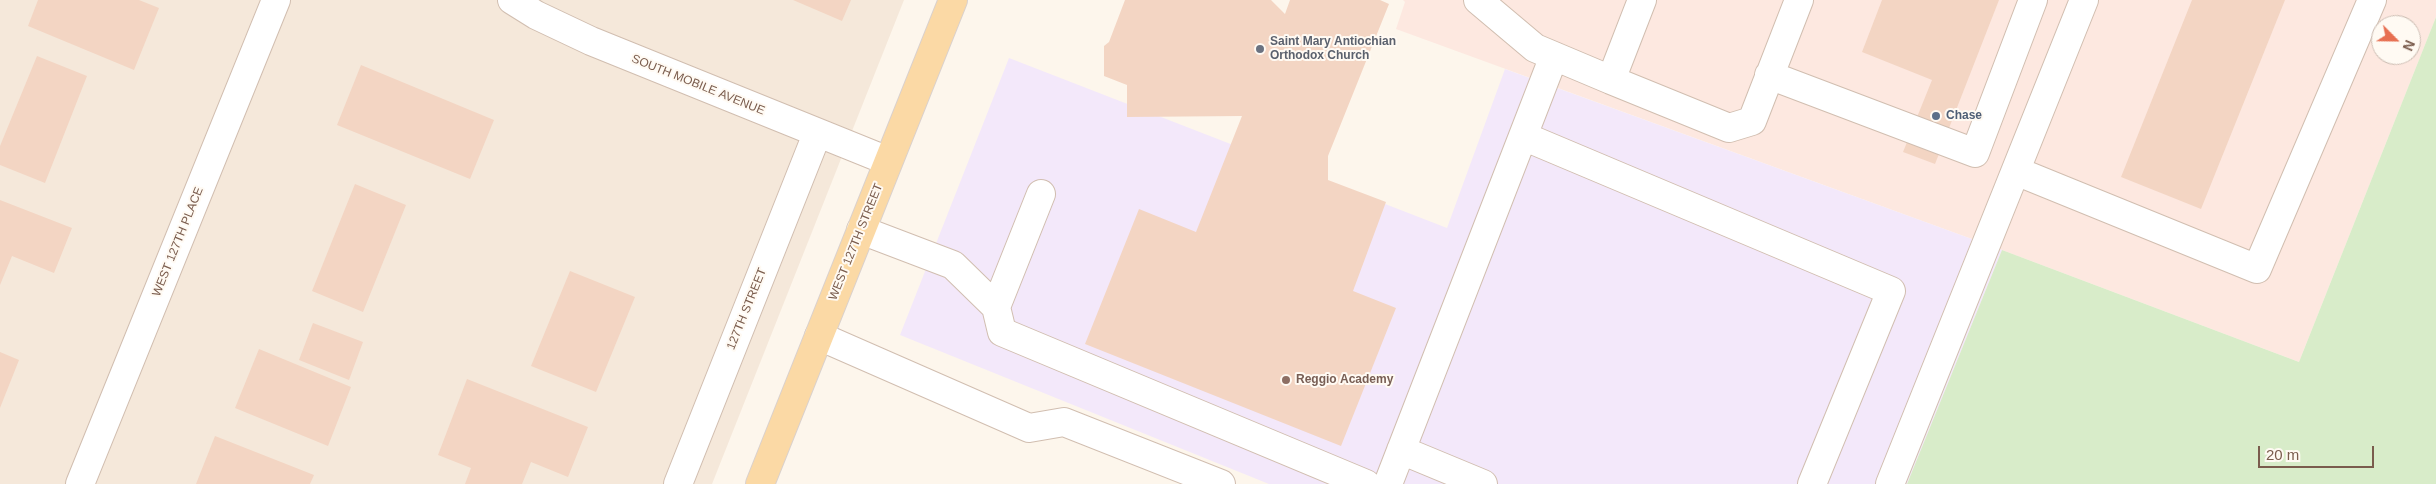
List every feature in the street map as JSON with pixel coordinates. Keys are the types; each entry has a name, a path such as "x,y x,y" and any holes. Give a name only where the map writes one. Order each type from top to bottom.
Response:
{"main road":[{"name":"WEST 127TH STREET","path":"760,484 953,0"}],"street":[{"name":"WEST 127TH PLACE","path":"80,484 276,0"},
{"name":"SOUTH MOBILE AVENUE","path":"512,0 536,15 591,41 817,134 888,161"},
{"path":"1478,0 1535,48 1729,128 1752,121 1799,0"},
{"path":"1611,80 1642,0"},
{"path":"1769,75 1975,153 2033,0"},
{"path":"1890,484 2084,0"},
{"path":"2016,171 2257,269 2372,0"},
{"path":"1388,484 1554,56"},
{"name":"127TH STREET","path":"678,484 817,134"},
{"path":"1523,136 1891,291 1812,484"},
{"path":"996,307 1041,194"},
{"path":"861,230 953,265 996,307 1002,332 1366,484"},
{"path":"819,336 1029,428 1064,422 1221,484"},
{"path":"1401,450 1483,484"}],"shaded area":[{"path":"0,0 904,0 712,484 0,484"},
{"path":"1403,0 2436,0 2436,17 2421,55 2421,15 2371,15 2371,65 2417,65 2299,362 2002,250 1396,29 1405,2"},
{"path":"1009,58 1447,228 1505,69 2002,250 1907,484 1269,484 900,335"}],"green space":[{"path":"2436,17 2436,484 1907,484 2002,250 2299,362 2417,65 2421,65 2421,55"}],"building":[{"path":"38,0 139,0 159,8 134,70 28,26"},
{"path":"793,0 851,0 842,21"},
{"path":"1125,0 1271,0 1285,14 1290,0 1380,0 1389,4 1328,156 1328,180 1386,202 1353,291 1396,308 1341,446 1085,344 1139,209 1196,232 1242,116 1127,117 1127,85 1104,76 1104,46 1109,42"},
{"name":"Chase","path":"1882,0 1999,0 1935,164 1903,152 1932,80 1862,52"},
{"path":"2192,0 2285,0 2201,209 2121,177"},
{"path":"37,56 87,76 45,183 0,165 0,146"},
{"path":"361,65 494,120 470,179 337,125"},
{"path":"355,184 406,205 363,312 312,291"},
{"path":"0,200 72,228 54,273 12,256 0,285"},
{"path":"570,271 635,297 596,392 531,366"},
{"path":"313,323 363,342 349,380 299,360"},
{"path":"259,349 351,387 328,446 235,408"},
{"path":"0,352 19,360 0,408"},
{"path":"467,379 588,427 568,477 531,462 522,484 465,484 471,468 438,455"},
{"path":"215,436 314,475 310,484 196,484"}],"place":[{"name":"Saint Mary Antiochian Orthodox Church","path":"1260,49"},
{"name":"Chase","path":"1936,116"},
{"name":"Reggio Academy","path":"1286,380"}]}
